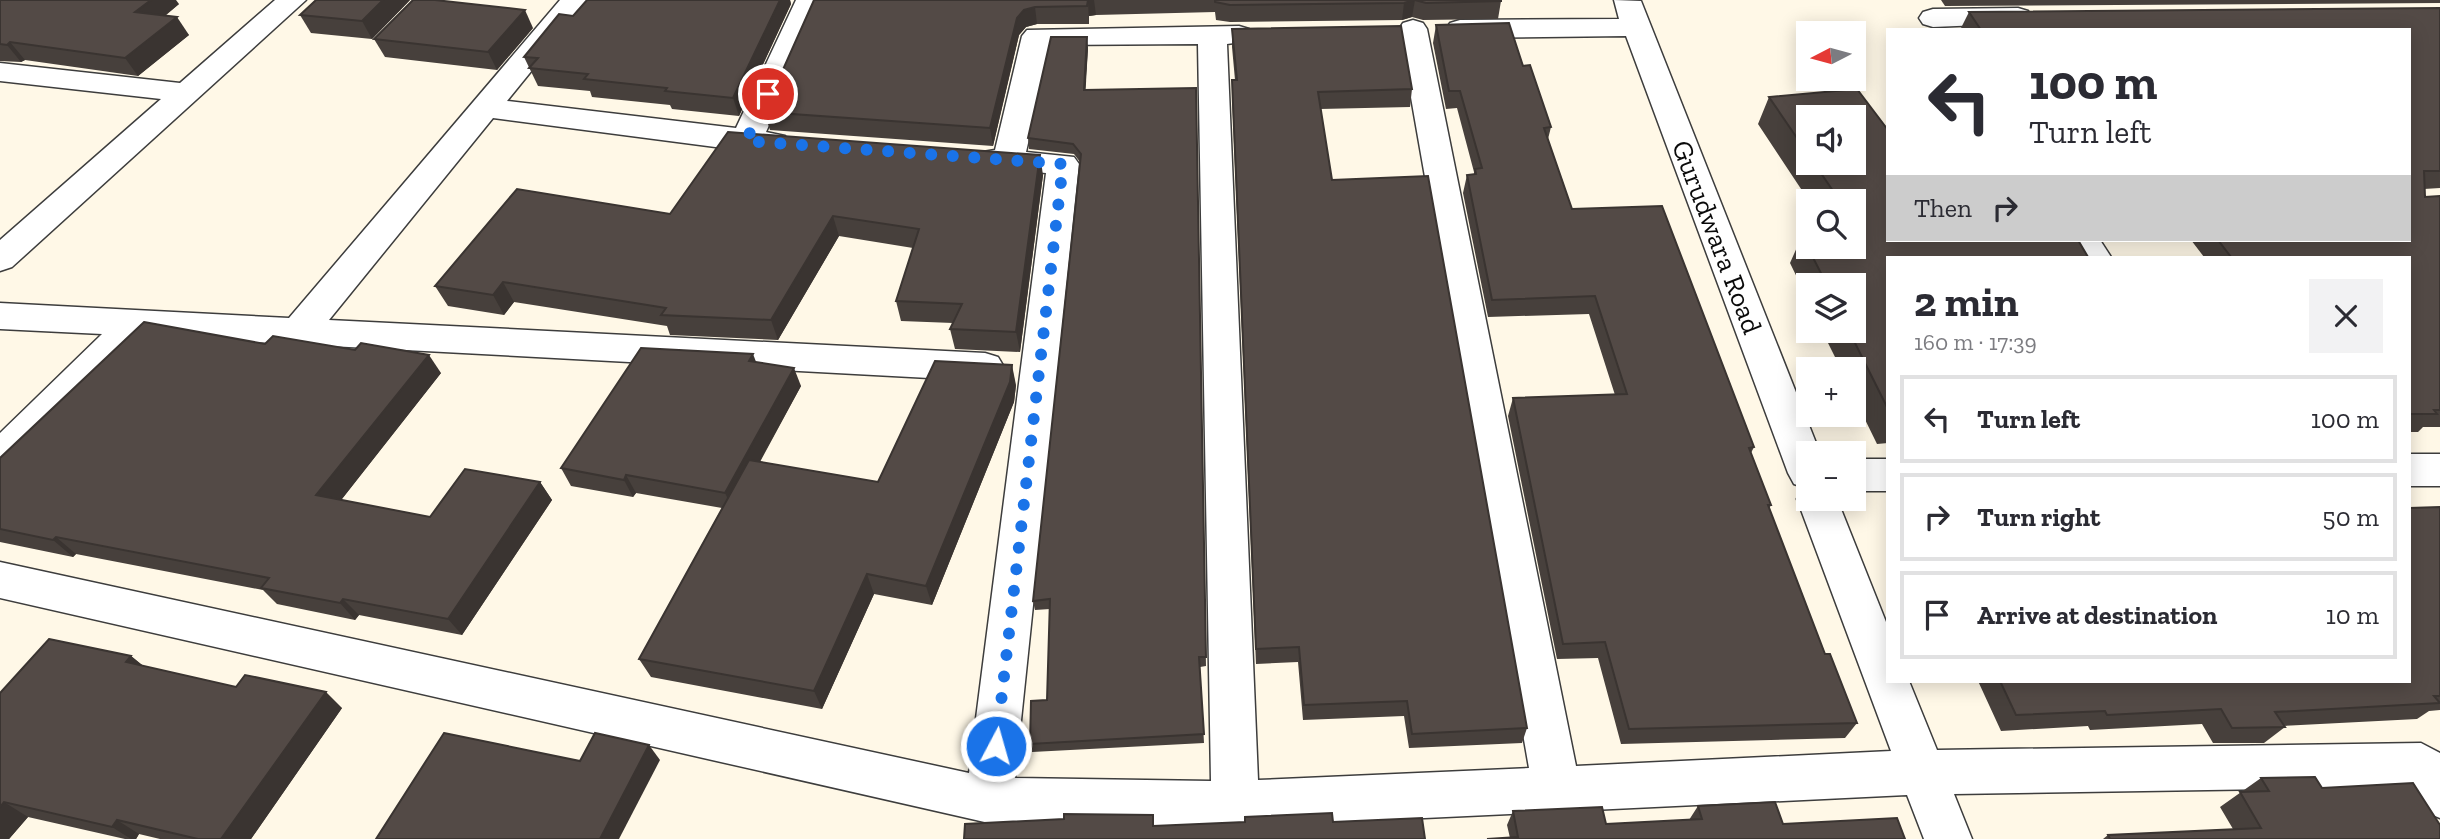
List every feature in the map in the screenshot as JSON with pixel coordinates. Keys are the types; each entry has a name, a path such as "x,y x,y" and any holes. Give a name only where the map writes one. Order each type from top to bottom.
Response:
{"street":[{"path":"0,258 292,0"},
{"path":"299,331 575,0"},
{"path":"746,141 810,0"},
{"path":"1557,789 1400,30 1632,13"},
{"name":"Gurudwara Road","path":"1632,13 1796,442"},
{"path":"1932,16 2043,17"},
{"path":"1008,161 1037,36 1266,34"},
{"path":"1212,36 1235,804"},
{"path":"0,72 186,93"},
{"path":"485,108 802,146"},
{"path":"953,157 1063,164 989,800"},
{"path":"0,316 138,321 1039,370"},
{"path":"0,457 138,321"},
{"path":"2411,470 2440,470"},
{"path":"1866,475 1886,475"},
{"path":"1823,511 1886,678"},
{"path":"0,580 989,800 1235,804 1922,772 2434,775"},
{"path":"1888,683 1948,839"}],"building":[{"path":"0,0 151,0 135,12 177,17 125,58 10,42 7,45 0,44"},
{"path":"316,0 383,0 362,21 300,15"},
{"path":"413,0 525,10 488,52 374,39"},
{"path":"587,0 780,0 733,98 665,91 667,88 584,79 588,74 529,68 538,58 524,57 559,14 573,16"},
{"path":"814,0 1088,0 1087,6 1035,7 1024,10 1017,18 990,128 764,112"},
{"path":"1215,0 1414,0 1404,3 1230,5"},
{"path":"1415,0 1501,0 1501,1 1426,3"},
{"path":"2440,8 2440,171 2424,171 2425,197 2440,196 2440,410 2434,410 2437,414 2411,414 2411,256 2230,256 2220,242 2411,242 2411,28 1980,28 1969,12"},
{"path":"1509,23 1523,66 1530,65 1551,127 1544,128 1572,209 1662,206 1754,447 1749,448 1771,505 1768,505 1825,654 1830,654 1857,723 1629,729 1605,642 1563,644 1513,398 1627,394 1595,296 1492,300 1467,175 1476,174 1475,169 1482,168 1460,91 1449,91 1436,25"},
{"path":"1401,26 1412,89 1318,92 1332,180 1428,176 1527,728 1412,734 1407,701 1304,705 1299,647 1256,649 1232,80 1237,80 1232,29"},
{"path":"1051,37 1087,37 1084,90 1196,88 1206,657 1199,657 1204,734 1030,744 1031,701 1047,700 1050,599 1033,601 1081,154 1073,144 1028,138"},
{"path":"1859,91 1886,127 1886,242 2079,242 2087,256 1886,256 1886,405 1866,365 1866,357 1862,357 1855,343 1866,343 1866,273 1821,273 1814,259 1866,259 1866,189 1832,189 1822,175 1866,175 1866,105 1796,105 1796,136 1769,97"},
{"path":"728,132 1040,155 1016,332 950,329 962,304 896,301 919,229 833,216 771,320 661,315 666,308 503,282 493,295 435,286 517,189 670,214"},
{"path":"144,322 265,344 273,336 355,350 361,343 429,355 316,495 430,517 465,469 540,482 448,619 343,599 340,603 261,588 269,578 56,537 53,540 0,529 0,458"},
{"path":"641,348 753,354 749,361 794,368 725,493 626,475 624,480 561,468"},
{"path":"935,361 1012,365 1010,382 926,586 867,574 814,691 639,659 749,460 878,482"},
{"path":"2440,507 2440,696 2434,696 2440,703 2275,712 2285,727 2232,728 2221,709 2107,715 2105,711 2016,715 2001,683 2411,683 2411,508"},
{"path":"49,639 131,656 126,662 236,687 245,675 326,692 221,839 198,839 117,820 112,827 4,802 0,807 0,693"},
{"path":"444,733 580,761 595,733 649,745 600,839 376,839"},
{"path":"2315,777 2322,788 2413,783 2440,825 2440,839 2110,839 2108,835 2261,828 2240,792 2269,791 2261,778"},
{"path":"1775,802 1783,824 1897,818 1905,839 1487,839 1518,837 1513,811 1602,807 1606,824 1702,819 1698,806"},
{"path":"1332,813 1333,822 1422,818 1425,839 964,839 965,824 1064,819 1064,814 1153,815 1153,826 1245,822 1245,817"}],"route":[{"path":"768,94 746,141 1063,164 996,746"}]}
